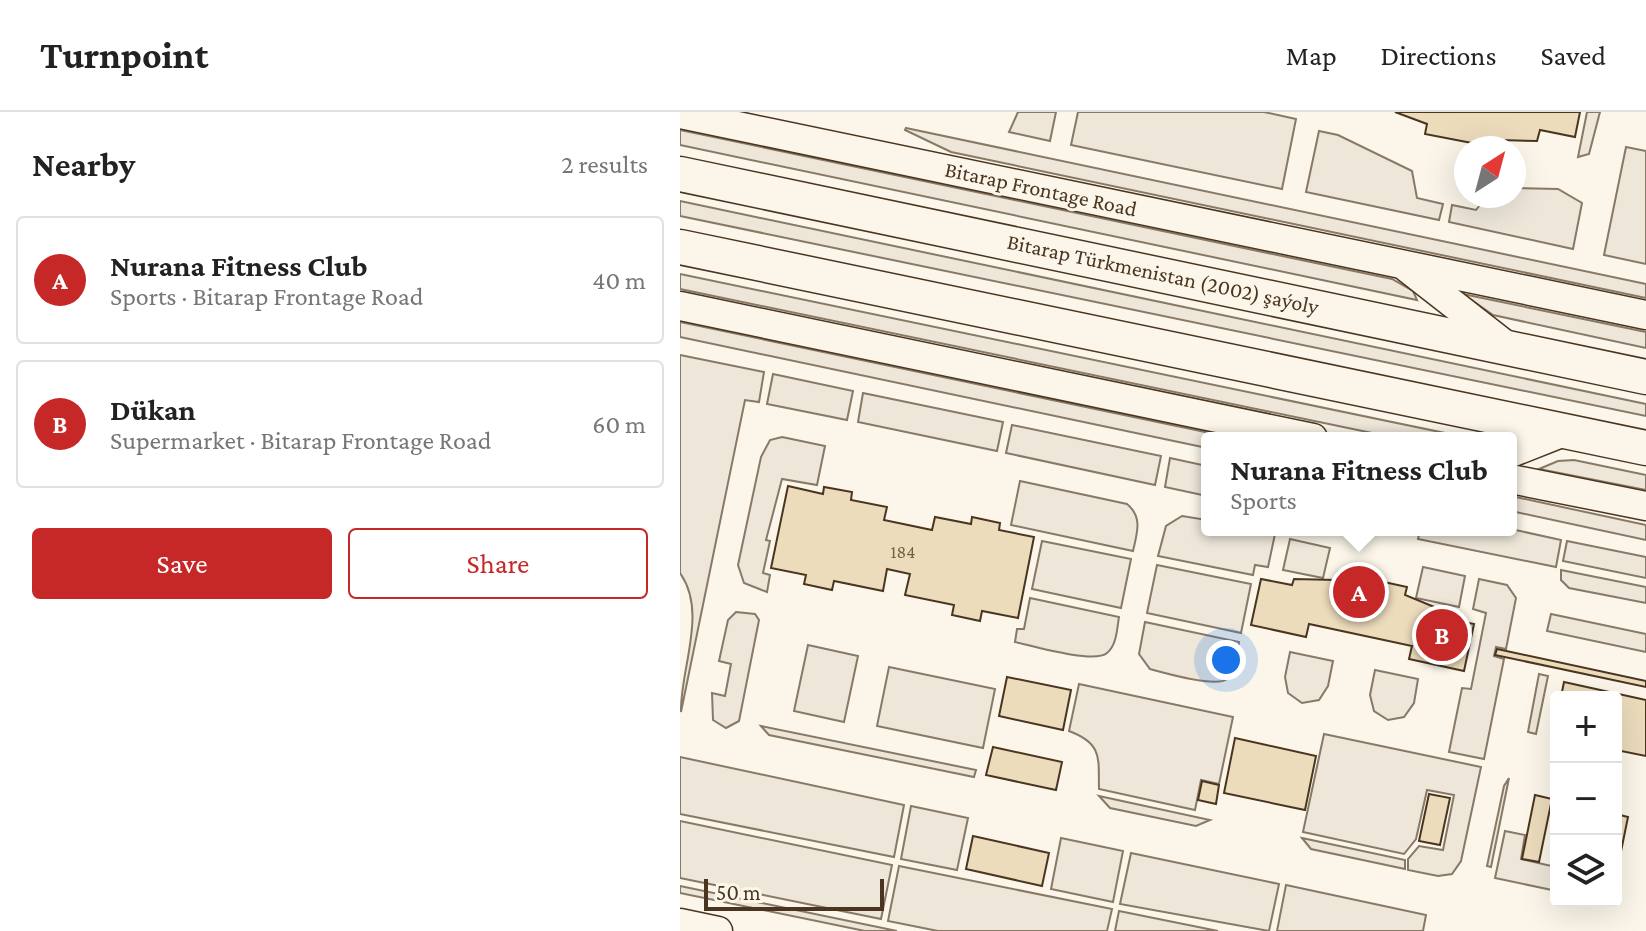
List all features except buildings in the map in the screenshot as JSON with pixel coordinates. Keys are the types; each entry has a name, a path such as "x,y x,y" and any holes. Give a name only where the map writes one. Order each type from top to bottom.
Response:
{"main road":[{"name":"Bitarap Türkmenistan (2002) şaýoly","path":"680,174 1646,377"},
{"path":"680,247 1646,448"}],"street":[{"name":"Bitarap Frontage Road","path":"680,114 1646,315"},
{"name":"Bitarap Frontage Road","path":"1401,264 1507,346"},
{"path":"680,306 1284,432"},
{"path":"1517,451 1564,432"},
{"path":"1517,480 1646,506"},
{"path":"680,923 718,931"}],"shaded area":[{"path":"1018,112 1056,112 1050,141 1009,132"},
{"path":"1078,112 1264,112 1296,119 1282,189 1071,145"},
{"path":"1587,112 1600,112 1589,154 1578,157"},
{"path":"906,128 1646,284 1646,298 951,152"},
{"path":"680,130 1392,279 1413,291 1417,300 680,145"},
{"path":"1319,131 1338,135 1412,171 1417,198 1443,204 1439,220 1306,192"},
{"path":"1626,147 1646,151 1646,264 1604,255"},
{"path":"1526,188 1558,189 1582,203 1573,249 1449,222 1452,205 1454,208 1526,208"},
{"path":"680,201 1646,404 1646,416 680,216"},
{"path":"680,274 1440,432 1367,432 680,289"},
{"path":"1463,294 1646,332 1646,348 1493,315"},
{"path":"680,322 1205,432 1201,432 1201,447 680,337"},
{"path":"680,355 764,372 759,402 745,400 681,712 691,641 692,605 680,573"},
{"path":"773,374 853,391 847,420 767,404"},
{"path":"863,393 1003,422 997,451 858,422"},
{"path":"1012,425 1161,456 1155,485 1006,453"},
{"path":"782,437 825,446 817,485 782,479 766,540 770,541 763,573 770,575 767,592 744,583 738,565 761,457 770,440"},
{"path":"1170,458 1201,465 1201,495 1165,487"},
{"path":"1574,460 1646,475 1646,490 1539,469 1558,461"},
{"path":"1020,481 1127,504 1137,520 1133,551 1011,525"},
{"path":"1517,497 1646,525 1646,540 1517,512"},
{"path":"1182,516 1201,519 1201,536 1275,536 1268,567 1255,565 1253,575 1158,556 1166,526"},
{"path":"1517,530 1561,540 1556,567 1418,539 1419,536 1517,536"},
{"path":"1290,539 1330,548 1323,578 1283,570"},
{"path":"1042,541 1131,559 1121,608 1032,589"},
{"path":"1567,541 1646,557 1646,578 1563,561"},
{"path":"1157,565 1251,584 1241,633 1147,613"},
{"path":"1423,567 1465,576 1459,607 1416,598"},
{"path":"1561,570 1646,587 1646,603 1569,588 1561,580"},
{"path":"1479,579 1507,585 1516,598 1506,649 1496,647 1494,656 1504,659 1484,759 1449,752 1462,688 1471,689 1486,613 1473,609"},
{"path":"1030,598 1119,617 1113,646 1107,653 1090,656 1015,642 1017,629 1024,629"},
{"path":"736,612 755,614 759,620 739,721 726,728 713,720 712,693 725,696 731,664 719,661 728,620"},
{"path":"1551,614 1646,634 1646,652 1547,631"},
{"path":"1145,622 1239,642 1233,671 1227,679 1212,682 1150,669 1139,654"},
{"path":"808,645 858,656 844,722 794,711"},
{"path":"1290,652 1333,661 1328,686 1319,700 1302,703 1288,693 1285,677"},
{"path":"889,667 995,689 983,748 877,726"},
{"path":"1375,670 1418,679 1414,703 1404,717 1388,720 1374,711 1370,695"},
{"path":"1539,674 1548,676 1536,734 1528,732"},
{"path":"1079,684 1233,717 1219,784 1201,780 1195,810 1099,789 1094,747 1069,731"},
{"path":"761,726 976,770 974,777 769,735"},
{"path":"1324,734 1481,767 1461,861 1452,874 1438,876 1408,870 1408,859 1419,846 1443,850 1454,795 1427,790 1416,839 1404,854 1303,832"},
{"path":"680,757 904,805 894,857 680,814"},
{"path":"1509,778 1491,867 1487,866 1504,786"},
{"path":"1099,796 1210,820 1196,826 1110,808"},
{"path":"911,806 968,818 957,870 901,859"},
{"path":"680,821 892,865 881,919 680,878"},
{"path":"1505,831 1525,835 1521,859 1550,866 1550,890 1495,878"},
{"path":"1061,838 1123,851 1113,902 1051,889"},
{"path":"1302,838 1405,860 1405,869 1311,849"},
{"path":"1131,853 1279,884 1269,931 1120,904"},
{"path":"899,866 1112,909 1107,931 938,931 888,921"},
{"path":"1286,885 1426,915 1423,931 1277,931"},
{"path":"680,886 897,931 865,931 680,893"},
{"path":"1119,911 1218,931 1115,931"}],"place":[{"name":"Nurana Fitness Club","path":"1359,592"},
{"name":"Dükan","path":"1442,635"}]}
